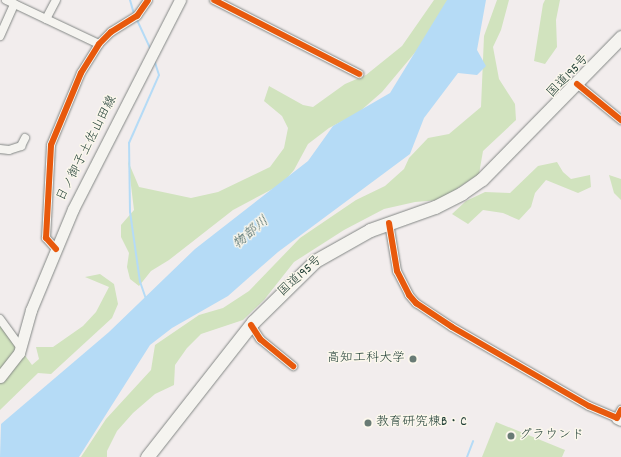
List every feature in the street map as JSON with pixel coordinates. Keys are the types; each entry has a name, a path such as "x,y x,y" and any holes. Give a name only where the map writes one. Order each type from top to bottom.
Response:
{"highway":[{"name":"国道195号","path":"147,457 251,325 315,261 349,241 389,223 434,207 462,193 482,179 577,84 621,37"}],"main road":[{"name":"日ノ御子土佐山田線","path":"0,377 10,368 21,348 31,310 73,209 180,0"}],"street":[{"path":"6,0 99,44"},
{"path":"46,19 56,0"},
{"path":"56,249 46,238 51,146 81,73 99,44 111,32 137,16 148,0"},
{"path":"214,0 359,74"},
{"path":"0,36 14,4"},
{"path":"577,84 621,120"},
{"path":"0,149 9,150 21,146 25,138"},
{"path":"389,223 397,271 409,295 416,303 452,327 589,406 620,416"},
{"path":"0,319 21,348"},
{"path":"251,325 260,339 293,366"}],"green space":[{"path":"434,0 452,0 428,37 382,92 358,113 329,128 308,144 294,170 282,184 233,210 169,260 151,271 139,286 130,279 127,267 129,253 121,237 121,225 134,210 128,161 139,187 191,198 218,192 270,167 284,148 288,128 282,116 264,101 269,86 303,105 313,107 345,84 366,75 402,46"},
{"path":"497,0 509,0 501,30 493,47 499,79 515,104 516,120 483,151 479,174 440,200 415,202 384,209 344,230 294,262 264,300 243,320 201,334 187,348 175,365 174,385 155,394 133,413 117,431 107,451 107,457 81,457 106,419 151,370 155,345 199,315 223,308 249,291 300,238 356,200 385,186 404,169 409,158 428,138 449,134 481,107 484,36"},
{"path":"545,0 560,0 556,20 557,47 545,64 534,61 543,4"},
{"path":"557,162 563,172 571,179 590,175 591,187 578,193 546,180 535,193 531,207 519,220 503,213 483,210 468,224 452,214 466,201 485,192 510,193 538,166"},
{"path":"609,175 621,179 621,200 614,193"},
{"path":"100,274 114,284 118,304 112,318 51,374 38,373 0,410 0,321 32,365 39,359 36,347 53,347 83,326 96,312 109,287 85,277"},
{"name":"グラウンド","path":"496,422 565,450 562,457 482,457"}],"water":[{"name":"物部川","path":"447,0 486,0 477,50 486,66 477,75 458,73 424,118 410,154 278,252 228,296 172,328 150,345 79,457 0,457 1,424 109,332 195,249 308,161 333,126 390,93"}],"waterway":[{"path":"130,0 134,14"},
{"path":"137,20 150,48"},
{"path":"146,299 140,282 130,212 129,143 159,75 154,60"},
{"path":"467,457 473,441"}],"cycle path":[{"path":"56,249 46,238 51,145 81,73 99,44 111,32 137,16 148,0"},
{"path":"214,0 359,74"},
{"path":"577,84 621,120"},
{"path":"389,223 397,271 409,295 416,303 452,327 589,406 617,418 621,410"},
{"path":"251,325 260,339 293,366"}],"place":[{"name":"高知工科大学","path":"413,359"},
{"name":"教育研究棟B・C","path":"368,423"},
{"name":"グラウンド","path":"511,436"}]}
